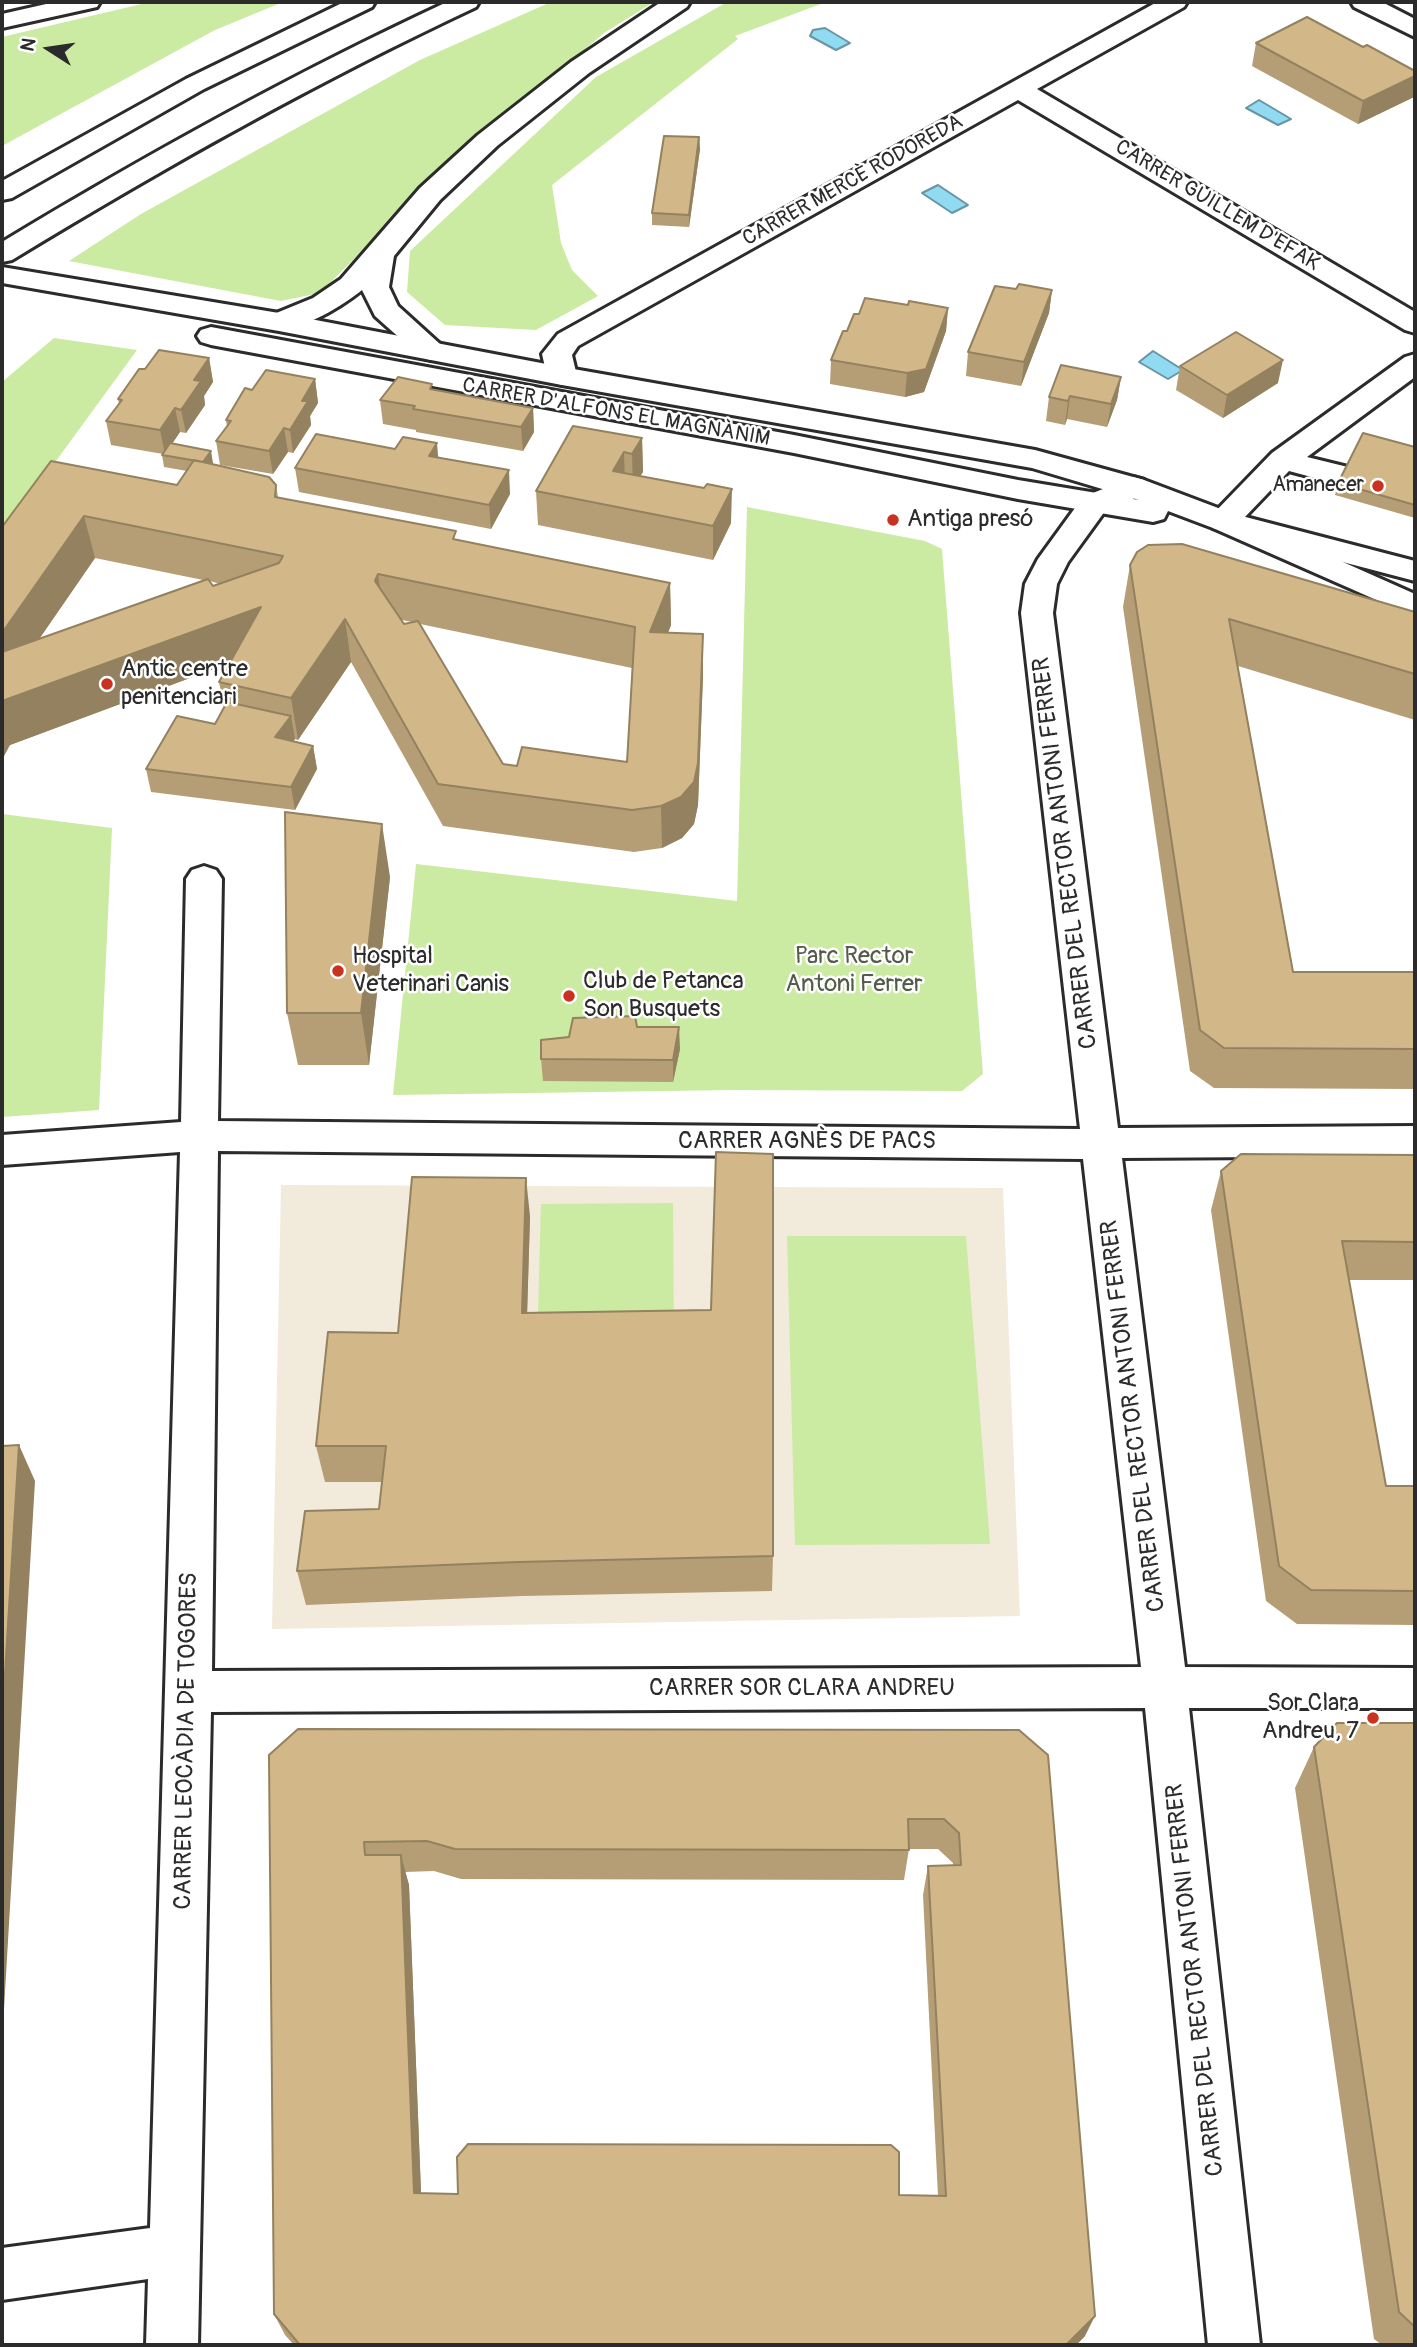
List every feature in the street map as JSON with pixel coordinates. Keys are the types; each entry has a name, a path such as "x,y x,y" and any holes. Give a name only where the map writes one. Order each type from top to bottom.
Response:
{"main road":[{"path":"2,21 88,2"},
{"path":"2,192 195,84 363,2"},
{"path":"2,254 146,167 278,93 467,2"},
{"path":"208,336 245,333 279,322 335,297 380,256 430,195 516,118 614,43 678,2"},
{"name":"CARRER MERCÈ RODOREDA","path":"562,376 557,354 568,340 1175,2"},
{"path":"1363,2 1415,29"},
{"name":"CARRER GUILLEM D'EFAK","path":"1018,89 1415,324"},
{"path":"380,256 375,287 384,310 431,351"},
{"name":"CARRER D'ALFONS EL MAGNÀNIM","path":"2,275 279,322 562,376 1035,459 1133,487 1224,521 1415,606"},
{"name":"CARRER D'ALFONS EL MAGNÀNIM","path":"2,301 208,336 795,445 1094,504 1224,521 1415,571"},
{"path":"1224,521 1283,460 1415,363"},
{"path":"1283,460 1345,476"},
{"path":"1094,504 1133,487"},
{"name":"CARRER DEL RECTOR ANTONI FERRER","path":"1094,504 1054,559 1041,584 1037,614 1102,1144 1164,1687 1234,2345"},
{"name":"CARRER LEOCÀDIA DE TOGORES","path":"172,2345 189,1692 204,879"},
{"name":"CARRER AGNÈS DE PACS","path":"2,1150 199,1136 1102,1144 1415,1141"},
{"name":"CARRER SOR CLARA ANDREU","path":"189,1692 1415,1688"},
{"path":"2,2274 174,2250"}],"shaded area":[{"path":"281,1185 1003,1188 1020,1616 272,1629"}],"green space":[{"path":"150,2 283,2 215,30 2,146 2,37"},
{"path":"551,2 654,2 604,33 436,177 320,293 281,301 69,261 141,214 420,60"},
{"path":"727,2 826,2 735,36 738,39 552,185 561,243 572,270 598,296 536,330 445,325 407,292 410,251 596,77"},
{"path":"54,338 137,350 2,535 2,382"},
{"name":"Parc Rector Antoni Ferrer","path":"747,507 925,541 942,549 983,1074 962,1091 733,1090 393,1095 416,864 737,901"},
{"path":"2,814 112,828 99,1110 2,1117"},
{"path":"673,1203 674,1349 537,1351 541,1204"},
{"path":"787,1236 966,1236 990,1544 795,1545"}],"water":[{"path":"825,28 850,43 836,50 810,36 813,30"},
{"path":"1259,100 1291,119 1278,125 1246,108"},
{"path":"938,185 968,205 952,213 922,193"},
{"path":"1153,351 1183,370 1168,379 1139,362"}],"building":[{"path":"1307,17 1415,71 1415,76 1363,101 1256,43"},
{"path":"664,136 699,137 689,215 652,213"},
{"path":"1019,284 1052,290 1024,362 968,352 995,286 1016,289"},
{"path":"865,298 908,305 909,301 948,308 926,369 907,373 831,360 843,331 847,331 854,314 859,314"},
{"path":"1236,332 1283,360 1227,395 1180,366"},
{"path":"159,350 209,358 194,380 201,381 181,410 175,408 160,430 106,421 122,400 118,399 139,369 145,369"},
{"path":"1061,365 1121,377 1111,404 1070,396 1068,401 1049,397"},
{"path":"266,370 315,379 302,401 308,401 290,430 284,428 269,451 216,441 231,421 226,420 245,388 252,390"},
{"path":"398,377 432,384 430,389 533,408 521,427 413,409 415,406 380,400"},
{"path":"573,426 642,438 632,454 624,452 613,471 704,488 707,484 732,489 713,526 536,491"},
{"name":"Amanecer","path":"1363,433 1415,447 1415,505 1338,483"},
{"path":"316,434 395,449 403,437 437,443 429,456 509,470 489,505 295,468"},
{"path":"170,443 211,451 203,462 162,455"},
{"path":"194,460 269,477 276,485 275,497 456,531 453,539 670,583 650,632 703,634 698,763 694,782 681,797 661,806 632,810 438,784 345,619 291,698 219,682 261,607 2,701 2,652 208,579 213,586 279,563 283,556 84,516 2,633 2,527 51,461 177,485","holes":["378,574 635,627 627,762 522,747 517,766 503,764 418,621 404,624 375,581"]},
{"path":"1182,544 1415,612 1415,674 1229,619 1293,972 1415,972 1415,1049 1224,1048 1200,1030 1130,565 1137,552 1148,545"},
{"path":"227,702 291,716 275,737 313,746 291,787 146,769 177,716 215,724"},
{"name":"Hospital Veterinari Canis","path":"285,812 382,824 361,1013 287,1013"},
{"path":"635,1016 637,1027 679,1027 673,1060 541,1059 541,1040 569,1037 573,1018"},
{"path":"716,1152 773,1154 773,1556 297,1571 305,1511 379,1509 386,1446 316,1446 328,1332 398,1333 412,1177 526,1178 522,1313 711,1310"},
{"path":"1241,1154 1415,1155 1415,1242 1342,1241 1386,1486 1415,1486 1415,1591 1311,1590 1279,1566 1221,1171"},
{"path":"19,1445 2,1722 2,1446"},
{"path":"1337,1723 1415,1723 1415,2327 1399,2312 1314,1747"},
{"path":"298,1729 1019,1730 1048,1755 1095,2316 1066,2345 300,2345 274,2314 269,1755","holes":["908,1819 944,1819 959,1833 961,1865 928,1866 946,2196 899,2195 899,2152 891,2145 468,2144 457,2157 458,2194 414,2193 401,1855 365,1855 364,1842 427,1841 455,1849 909,1850"]}],"place":[{"name":"Amanecer","path":"1378,486"},
{"name":"Antiga presó","path":"893,520"},
{"name":"Antic centre penitenciari","path":"107,684"},
{"name":"Hospital Veterinari Canis","path":"338,971"},
{"name":"Club de Petanca Son Busquets","path":"569,996"},
{"name":"Sor Clara Andreu, 7","path":"1373,1718"}]}
